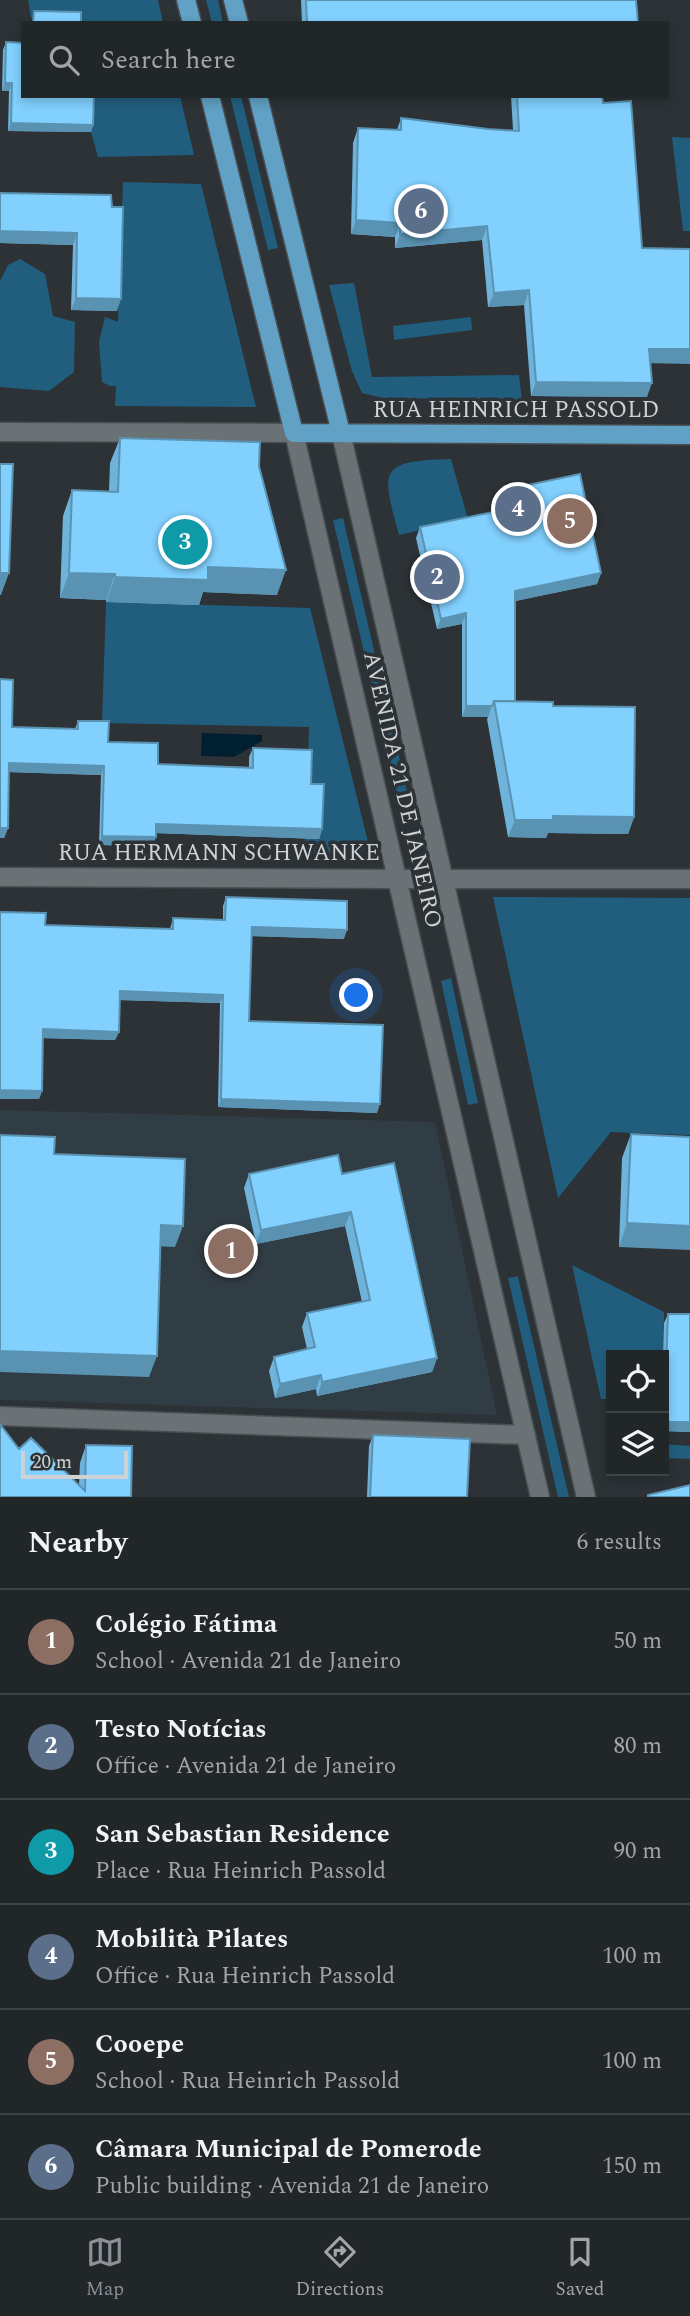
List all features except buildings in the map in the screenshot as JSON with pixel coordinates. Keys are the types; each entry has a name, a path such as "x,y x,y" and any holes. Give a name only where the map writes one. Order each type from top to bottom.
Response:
{"main road":[{"path":"186,0 191,21"},
{"path":"233,0 238,21"},
{"name":"AVENIDA 21 DE JANEIRO","path":"211,98 295,433 540,1497"},
{"name":"AVENIDA 21 DE JANEIRO","path":"259,98 341,433 586,1497"},
{"path":"0,432 295,433"},
{"name":"RUA HEINRICH PASSOLD","path":"295,433 690,435"},
{"name":"RUA HERMANN SCHWANKE","path":"0,877 690,880"},
{"path":"0,1416 526,1435"}],"shaded area":[{"path":"28,0 158,0 163,21 78,21 31,18"},
{"path":"206,0 218,0 223,21 211,21"},
{"path":"91,98 180,98 194,155 98,157 91,132"},
{"path":"230,98 241,98 278,248 268,250"},
{"path":"672,137 690,138 690,231 683,231"},
{"path":"123,182 201,184 256,407 115,406 116,386 102,382 99,342 105,317 118,322"},
{"path":"20,259 45,274 53,316 75,322 74,372 49,391 0,387 0,281 8,265"},
{"path":"354,283 372,377 519,375 522,400 383,398 362,393 352,371 329,285"},
{"path":"471,317 472,330 394,340 393,326"},
{"path":"451,459 468,519 399,535 389,496 388,482 391,473 410,462"},
{"path":"343,518 408,795 398,797 333,520"},
{"path":"106,602 310,608 368,842 362,851 350,856 305,855 309,727 102,723"},
{"path":"202,733 262,735 262,741 234,757 201,756"},
{"path":"493,897 690,898 690,1135 611,1132 558,1198"},
{"path":"451,978 478,1103 468,1105 441,981"},
{"path":"0,1110 435,1122 497,1415 0,1400"},
{"path":"572,1265 664,1312 663,1350 606,1350 606,1399 601,1399"},
{"path":"518,1276 569,1497 558,1497 508,1278"},
{"path":"669,1444 690,1446 690,1459 669,1458"}],"place":[{"name":"Câmara Municipal de Pomerode","path":"421,211"},
{"name":"Mobilità Pilates","path":"518,509"},
{"name":"Cooepe","path":"570,521"},
{"name":"San Sebastian Residence","path":"185,542"},
{"name":"Testo Notícias","path":"437,577"},
{"name":"Colégio Fátima","path":"231,1251"}]}
